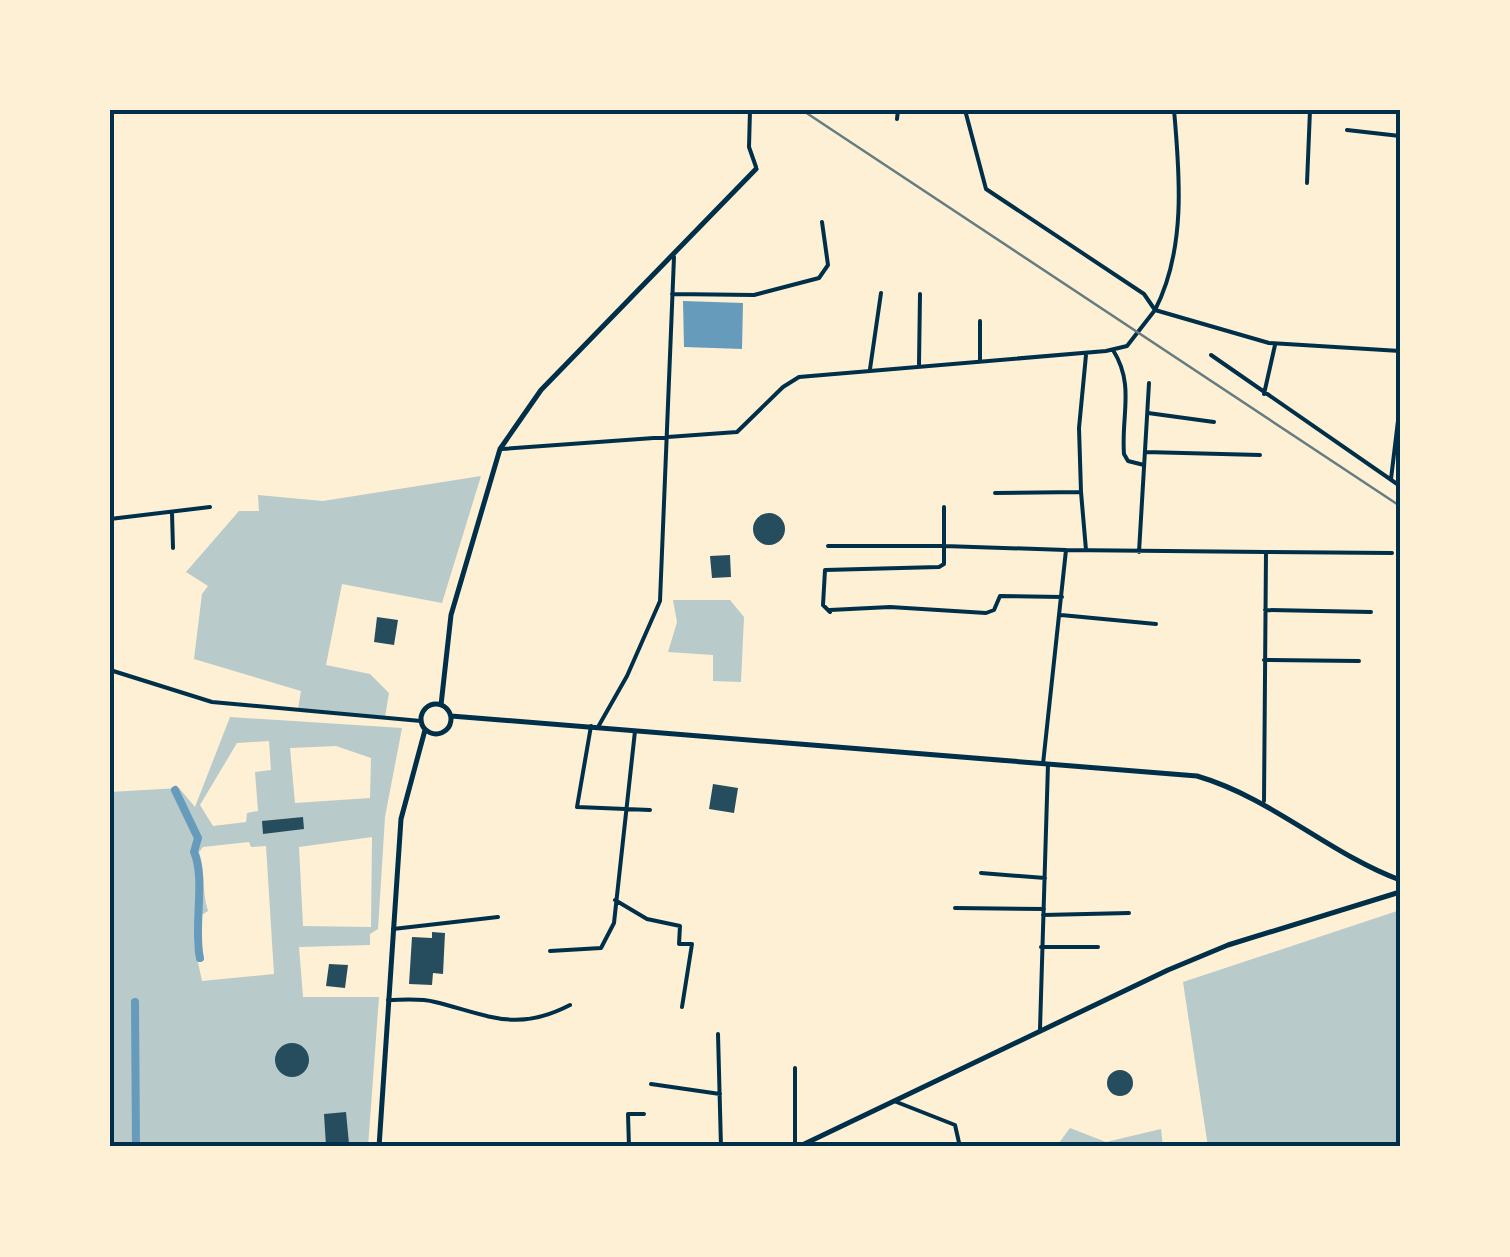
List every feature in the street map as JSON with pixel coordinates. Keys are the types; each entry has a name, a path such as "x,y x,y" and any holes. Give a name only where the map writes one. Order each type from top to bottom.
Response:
{"street":[{"path":"750,110 748,147 756,169 541,390 500,449 451,615 441,705 451,716 1197,776 1264,801 1338,849 1400,880"},
{"path":"897,119 898,110"},
{"path":"966,110 986,189 1144,294 1156,310 1275,344 1400,351"},
{"path":"500,449 667,434 737,432 790,382 808,375 1086,354 1127,346 1156,310 1176,260 1178,138 1174,110"},
{"path":"1307,183 1310,110"},
{"path":"1347,130 1400,136"},
{"path":"672,294 754,295 820,278 828,265 822,222"},
{"path":"650,810 577,807 595,726 627,676 660,601 674,254"},
{"path":"870,369 882,294"},
{"path":"919,364 920,294"},
{"path":"980,320 980,360"},
{"path":"1264,394 1275,344"},
{"path":"1113,350 1126,372 1128,388 1124,454 1128,461 1144,465"},
{"path":"1086,354 1080,417 1086,550"},
{"path":"1211,355 1400,486"},
{"path":"1139,552 1150,383"},
{"path":"1391,479 1400,404"},
{"path":"1148,414 1214,422"},
{"path":"1145,452 1260,454"},
{"path":"995,492 1082,492"},
{"path":"110,518 210,507"},
{"path":"944,507 944,564 825,570 822,605 830,611 890,607 986,613 994,610 1000,596 1062,597"},
{"path":"172,511 173,548"},
{"path":"828,546 1392,552"},
{"path":"1040,1029 1046,764 1066,550"},
{"path":"1264,801 1266,552"},
{"path":"1266,610 1371,612"},
{"path":"1060,614 1156,624"},
{"path":"1264,660 1359,661"},
{"path":"110,670 212,702 421,721"},
{"path":"379,1147 403,805 425,730 421,721 426,708 441,705"},
{"path":"425,730 444,733 451,716"},
{"path":"550,951 602,948 614,923 635,730"},
{"path":"981,873 1045,878"},
{"path":"795,1068 799,1147 1040,1029 1228,944 1400,892"},
{"path":"615,900 647,919 680,926 679,944 692,944 682,1006"},
{"path":"955,908 1129,913"},
{"path":"393,929 498,917"},
{"path":"1042,948 1098,948"},
{"path":"388,1000 433,1001 496,1020 542,1018 570,1005"},
{"path":"718,1034 722,1147"},
{"path":"650,1084 720,1094"},
{"path":"894,1101 956,1125 960,1147"},
{"path":"628,1147 628,1114 644,1114"}],"shaded area":[{"path":"481,476 442,603 342,584 326,665 370,674 389,693 385,717 298,709 301,691 194,659 202,594 208,586 186,572 239,511 259,511 258,495 323,501"},
{"path":"673,600 730,600 744,617 741,682 713,681 713,655 668,652 677,622"},
{"path":"230,717 402,728 385,817 378,929 370,934 370,945 299,947 303,997 379,997 368,1147 110,1147 110,792 179,788 195,807","holes":["269,741 271,770 255,772 258,811 247,813 246,822 213,826 200,805 237,743","336,746 371,758 370,798 295,803 290,748","372,837 371,927 303,926 299,847","249,842 251,847 266,846 274,974 202,981 194,944 197,918 208,911 199,852 203,847"]},
{"path":"1400,910 1400,1147 1208,1147 1183,982"},
{"path":"1070,1128 1106,1142 1161,1129 1163,1147 1056,1147"}],"water":[{"path":"683,301 743,303 742,349 684,347"}],"building":[{"path":"769,513 780,518 785,529 780,540 769,545 758,540 753,529 758,518"},
{"path":"730,555 731,577 712,578 710,556"},
{"path":"377,617 398,620 394,645 374,642"},
{"path":"713,784 738,788 734,813 709,809"},
{"path":"303,817 304,829 263,834 262,821"},
{"path":"432,932 445,933 443,974 433,973 432,985 409,984 412,937 432,938"},
{"path":"329,964 348,965 345,988 326,986"},
{"path":"292,1043 304,1048 309,1060 304,1072 292,1077 280,1072 275,1060 280,1048"},
{"path":"1120,1070 1129,1074 1133,1083 1129,1092 1120,1096 1111,1092 1107,1083 1111,1074"},
{"path":"346,1112 349,1144 326,1146 324,1114"}],"waterway":[{"path":"175,790 198,838 194,852 199,876 200,958"},
{"path":"135,1002 136,1147"}],"railway":[{"path":"802,110 1400,506"}]}
